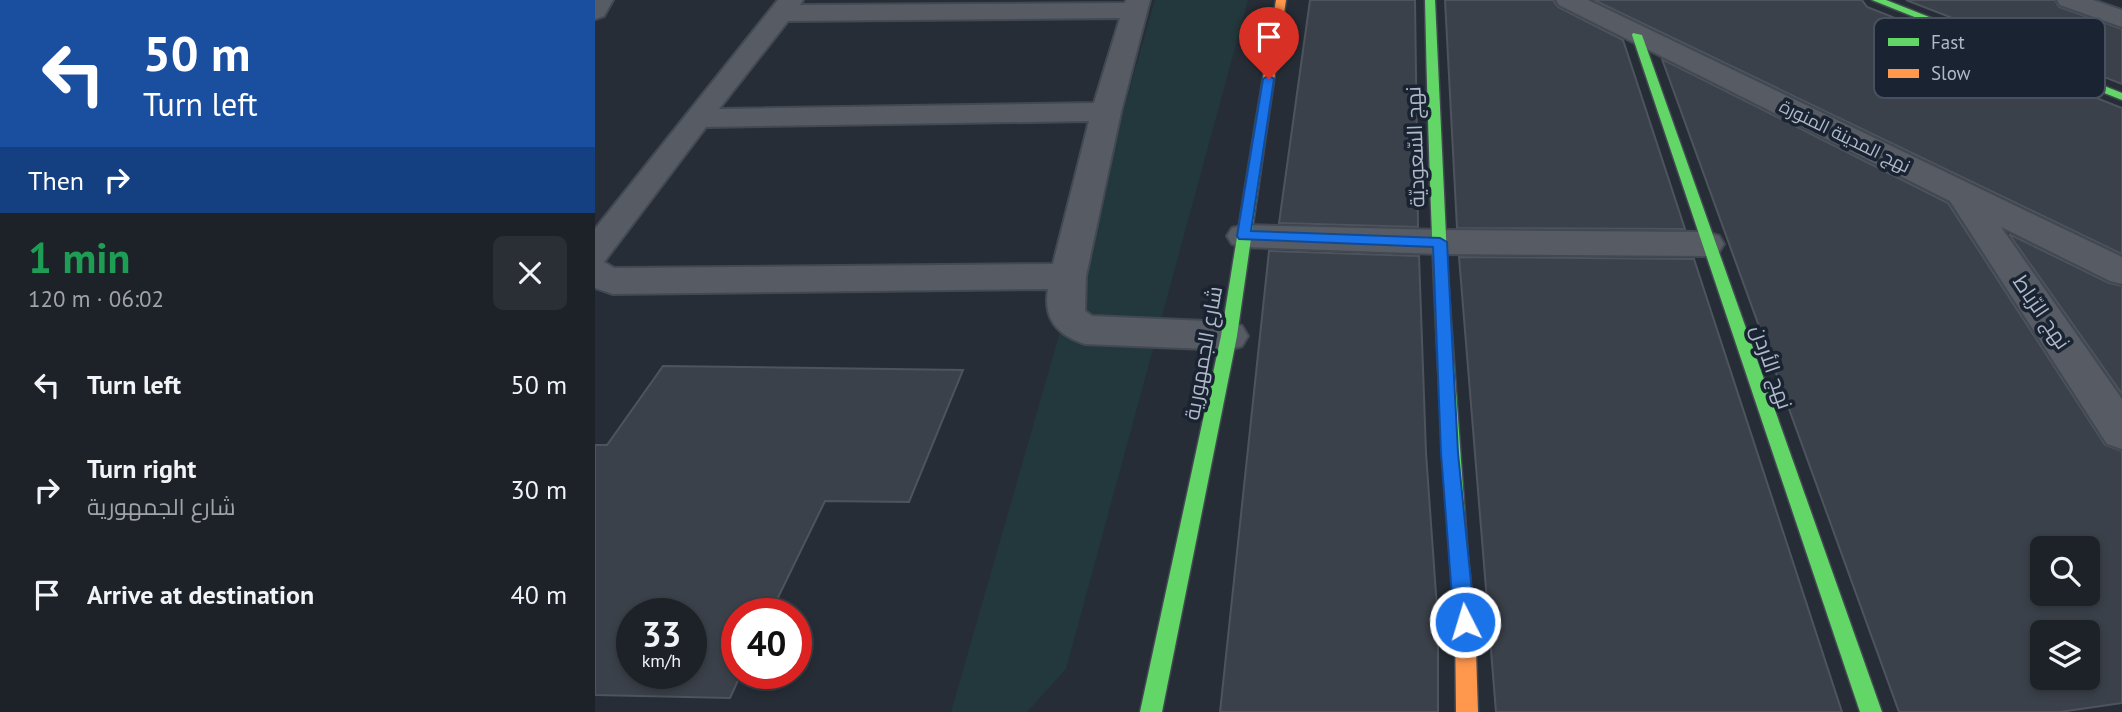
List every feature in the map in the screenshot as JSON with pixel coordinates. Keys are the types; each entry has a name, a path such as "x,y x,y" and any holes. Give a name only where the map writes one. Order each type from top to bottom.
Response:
{"street":[{"path":"595,11 601,0"},
{"name":"شارع الجمهورية","path":"1151,712 1230,336 1281,0"},
{"name":"نهج السّعوديّة","path":"1430,0 1435,172 1450,453 1465,622 1467,712"},
{"name":"نهج المدينة المنورة","path":"1568,0 2122,272"},
{"path":"1877,0 1922,18"},
{"path":"2069,0 2122,19"},
{"path":"595,253 786,6 1136,5 1106,112 1067,276 1067,318 1085,330 1230,336"},
{"name":"نهج الأردن","path":"1637,35 1707,244 1871,712"},
{"path":"2105,90 2122,97"},
{"path":"697,118 1106,112"},
{"name":"نهج الرّباط","path":"1961,192 2122,432"},
{"path":"1244,236 1440,242 1707,244"},
{"path":"595,272 598,276 613,281 1067,276"}],"green space":[{"path":"1155,0 1248,0 1066,669 1027,712 951,712"}],"building":[{"path":"1310,0 1415,0 1418,227 1279,223"},
{"path":"1445,0 1553,0 1558,7 1623,40 1685,229 1457,228"},
{"path":"1594,0 1862,0 1867,7 1895,18 1874,18 1874,98 2097,98 2122,108 2122,254"},
{"path":"1906,0 2055,0 2059,7 2090,18 1952,18"},
{"path":"2105,23 2122,29 2122,84 2105,77"},
{"path":"1662,59 1948,203 2105,445 2122,451 2122,703 2060,712 1899,712"},
{"path":"2009,234 2109,283 2122,286 2122,394"},
{"path":"1269,251 1419,256 1426,453 1438,622 1438,712 1220,712"},
{"path":"1459,257 1694,259 1842,712 1496,712"},
{"path":"663,366 963,370 909,502 825,501 778,598 721,598 721,689 734,689 730,698 595,695 595,445 607,445"}],"traffic: fast":[{"path":"1430,0 1440,279 1459,558"},
{"path":"1877,0 1922,18"},
{"path":"1637,35 1871,712"},
{"path":"2105,90 2122,97"},
{"path":"1151,712 1229,336 1262,120"}],"traffic: slow":[{"path":"1262,120 1281,0"},
{"path":"1459,558 1465,622 1467,712"}],"route":[{"path":"1269,79 1244,236 1440,242 1450,453 1465,622"}]}
